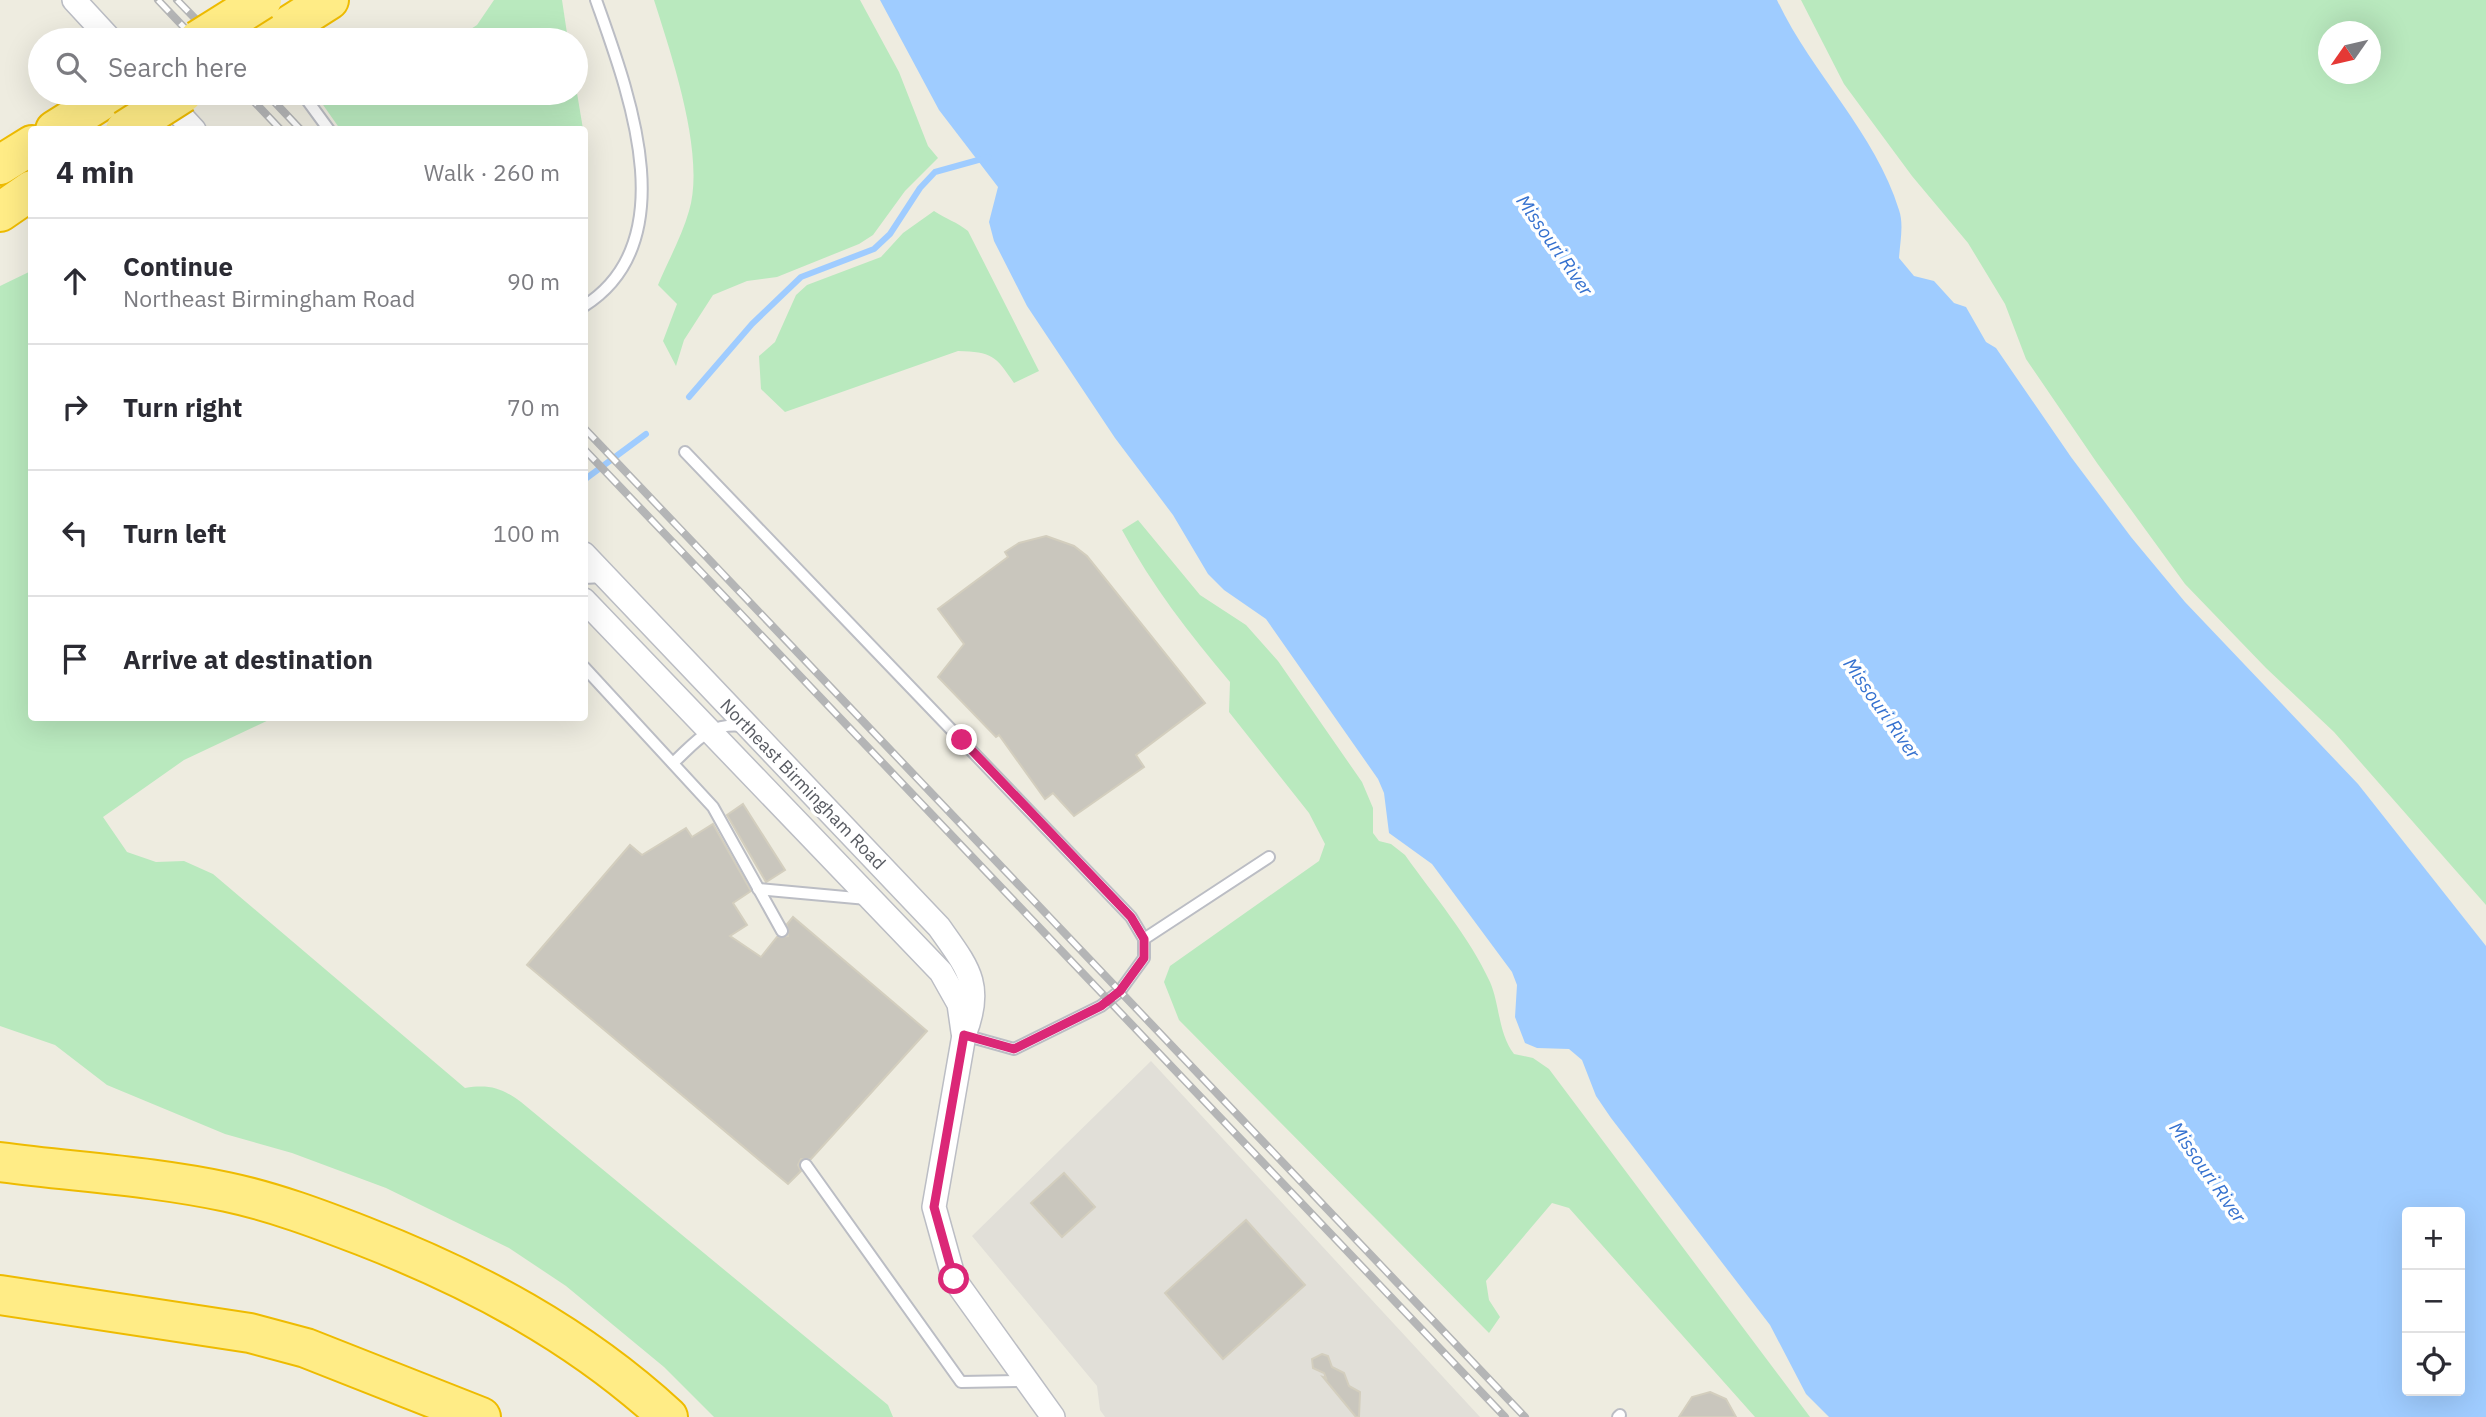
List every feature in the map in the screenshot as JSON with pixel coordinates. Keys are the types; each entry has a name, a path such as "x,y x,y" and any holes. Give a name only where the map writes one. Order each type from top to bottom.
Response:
{"highway":[{"path":"260,26 329,0"},
{"path":"61,126 95,105"},
{"path":"131,126 164,105"},
{"path":"0,164 28,147"},
{"path":"0,212 28,193"},
{"path":"0,1162 147,1178 228,1192 306,1213 469,1280 530,1314 600,1360 668,1417"},
{"path":"0,1295 250,1333 306,1348 481,1417"}],"street":[{"path":"74,0 100,28"},
{"path":"171,105 190,126"},
{"name":"Northeast Birmingham Road","path":"595,577 748,726 939,927 967,966 974,986 974,1010 964,1035 934,1207 954,1279 1053,1417"},
{"name":"Northeast Birmingham Road","path":"588,604 874,899 940,972 958,1004 964,1035"}],"lane":[{"path":"236,0 260,26"},
{"path":"588,303 605,291 619,270 635,239 641,205 642,159 635,122 596,0"},
{"path":"311,105 326,126"},
{"path":"685,452 1131,917 1144,939 1144,958 1120,991 1101,1006 1014,1049 964,1035"},
{"path":"588,671 713,807 782,931"},
{"path":"673,763 710,728 727,724 748,726"},
{"path":"1144,939 1269,858"},
{"path":"758,889 874,899"},
{"path":"806,1165 961,1382 1025,1381"}],"shaded area":[{"path":"1151,1061 1480,1417 1105,1417 1100,1410 1097,1386 972,1236"}],"green space":[{"path":"494,0 562,0 566,28 472,28"},
{"path":"654,0 860,0 899,72 928,146 938,158 905,191 873,235 859,244 777,277 747,281 713,295 684,340 676,366 663,341 677,304 658,285 689,211 693,188 693,162 684,105"},
{"path":"1801,0 2486,0 2486,905 2334,732 2266,668 2185,584 2026,359 2005,304 1968,243 1912,176 1844,84"},
{"path":"323,105 579,105 582,126 338,126"},
{"path":"934,211 968,231 1039,371 1014,383 992,357 978,352 958,351 785,412 761,389 759,356 775,342 796,295 807,285 881,257 903,233"},
{"path":"28,272 28,721 267,721 184,760 103,817 127,852 156,862 184,861 213,874 465,1088 495,1088 521,1102 888,1405 893,1417 714,1417 664,1367 566,1286 509,1248 386,1188 292,1153 225,1134 107,1085 55,1045 0,1026 0,286"},
{"path":"1138,520 1200,595 1246,625 1278,661 1362,782 1373,808 1373,833 1379,841 1391,844 1405,855 1482,965 1493,991 1505,1037 1514,1054 1533,1058 1549,1069 1810,1417 1755,1417 1569,1208 1552,1203 1486,1281 1489,1300 1500,1317 1489,1333 1179,1020 1164,982 1170,966 1319,861 1325,844 1309,813 1229,712 1230,682 1172,609 1134,551 1122,530"}],"water":[{"name":"Missouri River","path":"880,0 1777,0 1807,53 1875,155 1888,182 1900,215 1899,258 1914,276 1934,281 1954,303 1966,307 1986,342 1996,348 2071,457 2131,537 2185,602 2358,784 2486,946 2486,1417 1829,1417 1806,1394 1770,1325 1611,1118 1596,1096 1582,1060 1569,1049 1537,1048 1525,1043 1515,1017 1517,985 1512,972 1432,864 1389,833 1384,793 1378,779 1266,619 1224,590 1208,574 1173,515 1115,438 1027,306 994,241 989,222 998,187 939,110"}],"building":[{"path":"1046,536 1074,546 1087,556 1205,703 1136,755 1144,767 1074,816 1053,793 1045,799 999,735 996,737 938,677 964,644 938,609 1008,557 1005,552 1019,543"},
{"path":"743,804 785,870 766,882 727,815"},
{"path":"713,824 751,891 733,903 747,925 730,936 761,957 777,937 788,936 787,924 793,917 927,1031 811,1159 801,1159 798,1165 801,1171 788,1184 527,965 630,845 642,855 686,828 692,837"},
{"path":"1064,1173 1095,1207 1062,1237 1031,1203"},
{"path":"1246,1220 1305,1285 1223,1359 1165,1293"},
{"path":"1322,1354 1328,1356 1332,1367 1344,1373 1349,1386 1360,1392 1359,1417 1356,1417 1323,1377 1326,1378 1324,1373 1313,1368 1312,1359"},
{"path":"1710,1392 1726,1399 1736,1417 1679,1417 1692,1397"}],"waterway":[{"path":"689,397 752,324 801,277 874,249 890,234 920,188 935,172 989,157"},
{"path":"588,477 646,434"}],"railway":[{"path":"158,0 185,28"},
{"path":"177,0 204,28"},
{"path":"257,105 277,126"},
{"path":"277,105 297,126"},
{"path":"588,432 1525,1417"},
{"path":"588,453 1505,1417"}],"route":[{"path":"954,1279 934,1207 946,1125 964,1035 1014,1049 1110,1000 1120,991 1144,958 1144,939 1131,917 962,740"}]}
